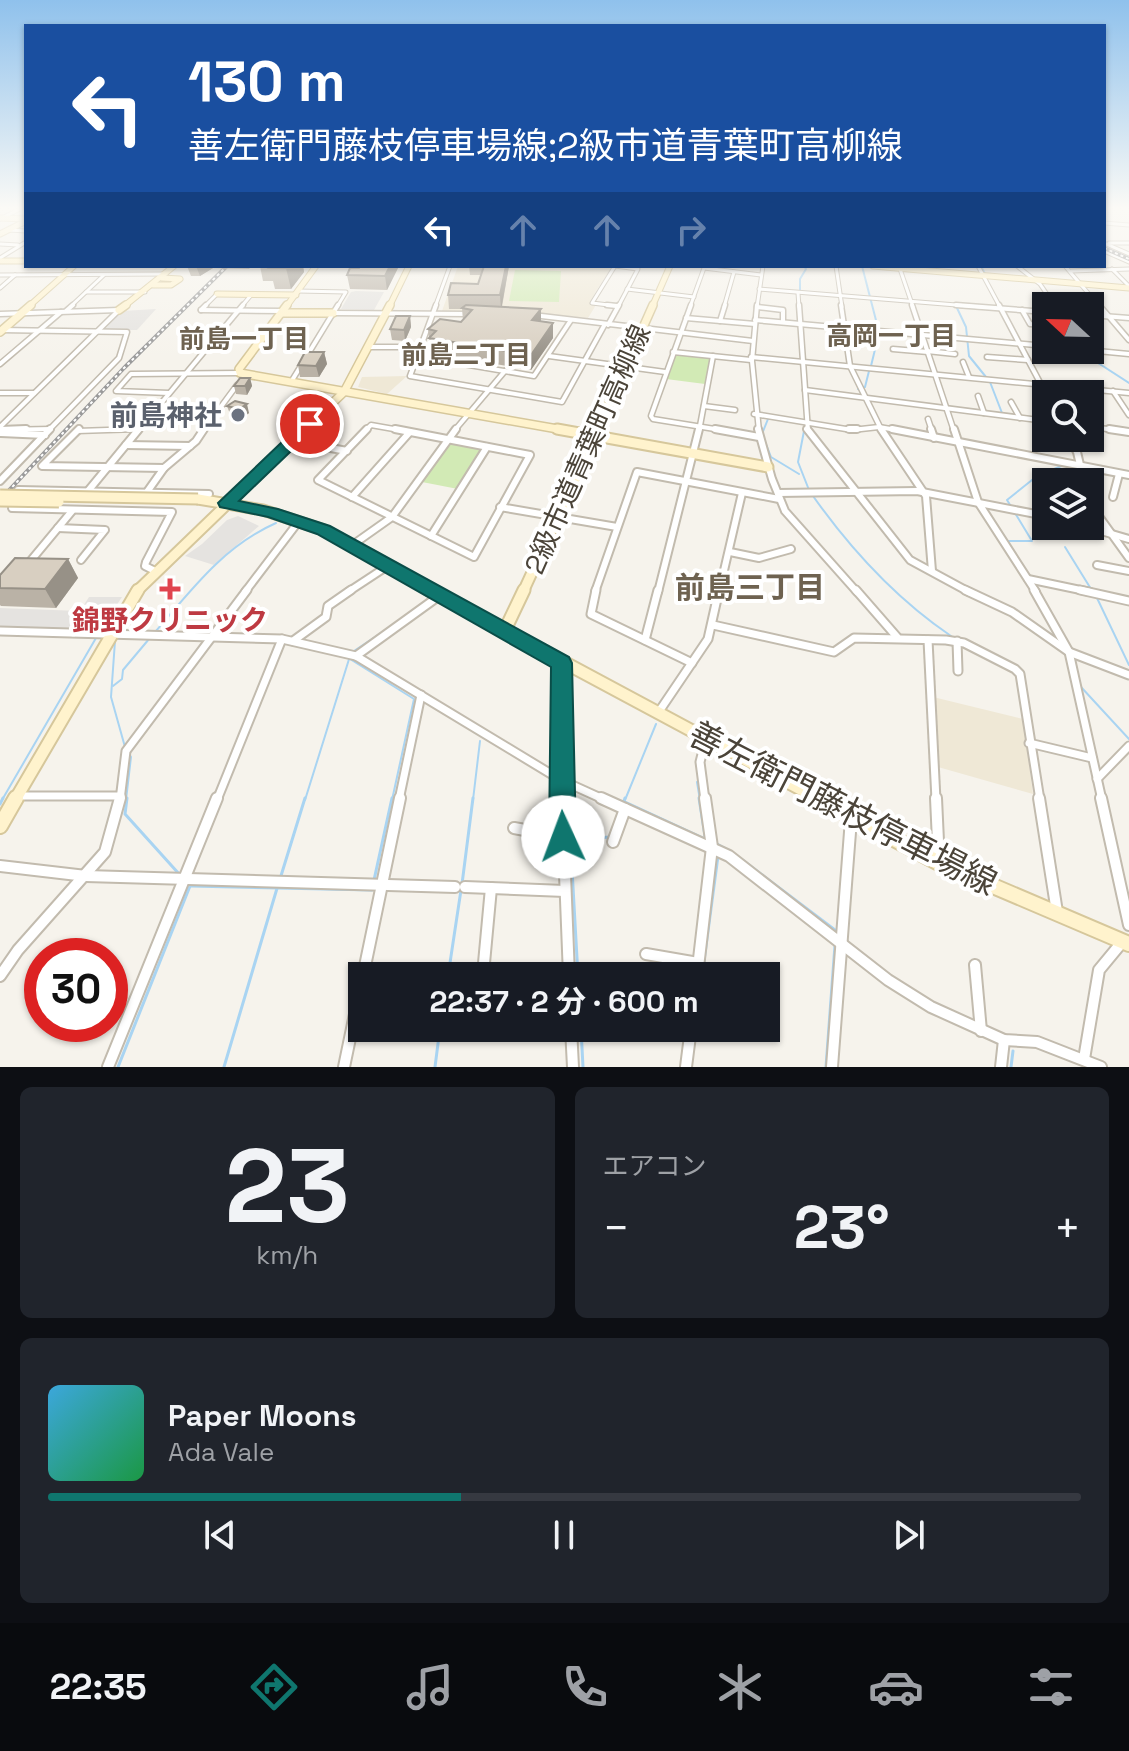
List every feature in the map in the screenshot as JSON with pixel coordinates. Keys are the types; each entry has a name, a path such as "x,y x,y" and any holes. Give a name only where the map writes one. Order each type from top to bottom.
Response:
{"street":[{"path":"0,260 24,261"},
{"path":"1,331 72,268"},
{"path":"0,430 119,310 172,268"},
{"path":"242,374 239,369 315,268"},
{"path":"0,826 134,594 344,392 370,347 408,268"},
{"path":"449,268 410,376 562,402 638,269 630,268"},
{"path":"614,268 592,303 617,306"},
{"name":"2級市道青葉町高柳線","path":"504,632 559,517 669,268"},
{"path":"759,437 653,419 651,416 704,268 761,275"},
{"path":"763,268 751,359 754,414 768,467 785,511 898,638"},
{"path":"836,268 850,366 879,427 923,491 931,531 932,571"},
{"path":"899,268 978,502 1028,579 1069,652 1129,925"},
{"path":"907,268 1037,282 1129,287"},
{"path":"979,268 1039,380"},
{"path":"1020,268 1044,292"},
{"path":"1067,268 1129,340"},
{"path":"1112,269 1129,287"},
{"path":"1071,271 1129,269"},
{"path":"720,321 734,272"},
{"path":"0,275 164,276 180,279 171,285 153,285"},
{"path":"0,288 15,275"},
{"path":"0,364 104,275"},
{"path":"627,289 694,297"},
{"path":"759,289 1032,311"},
{"path":"86,292 145,292"},
{"path":"291,382 333,313 346,292 217,294 201,310 283,312 333,313 386,314 478,314"},
{"path":"798,293 807,430 910,560 932,571 940,579 1012,612 1069,652 1129,675"},
{"path":"88,491 252,294"},
{"path":"757,307 783,310 783,322"},
{"path":"0,314 119,310"},
{"path":"1022,310 1032,324"},
{"path":"522,315 753,341"},
{"path":"1104,316 1129,318"},
{"path":"686,318 783,322 1032,345"},
{"path":"416,356 534,376 571,320"},
{"path":"0,481 119,358 127,332 1,331"},
{"path":"370,347 419,347"},
{"path":"893,349 955,354"},
{"path":"673,352 1032,383"},
{"path":"1104,352 1129,354"},
{"path":"549,356 665,372"},
{"path":"645,640 694,455 713,356"},
{"path":"987,357 1028,360"},
{"path":"963,362 969,377"},
{"path":"351,546 392,517 448,439 505,371"},
{"path":"169,393 116,391 131,374 242,374 768,467"},
{"path":"147,492 164,468 191,446 242,374"},
{"path":"805,390 1032,419"},
{"path":"1104,390 1129,393"},
{"path":"1113,391 1129,415"},
{"path":"0,393 34,393"},
{"path":"978,396 984,413"},
{"path":"1011,402 1020,418"},
{"path":"704,406 735,410"},
{"path":"754,414 852,430 879,427 1129,475"},
{"path":"928,419 934,438"},
{"path":"371,425 448,439 530,455 474,557 318,480 371,425"},
{"path":"0,430 51,429"},
{"path":"138,429 80,429 42,466 164,468"},
{"path":"1104,429 1129,432"},
{"path":"0,430 45,435"},
{"path":"352,497 409,433"},
{"path":"293,441 347,451"},
{"path":"126,445 191,446"},
{"path":"431,536 487,447"},
{"path":"1075,452 1081,466"},
{"path":"692,663 591,614 590,608 637,472 742,493 779,496 923,491 1032,513"},
{"path":"1113,497 1119,474"},
{"path":"18,490 209,494"},
{"path":"658,713 708,639 742,493"},
{"path":"0,495 226,503 299,521 351,546 504,632"},
{"path":"0,501 197,502"},
{"path":"500,507 617,527"},
{"path":"12,508 172,512 146,562 145,566 155,571"},
{"path":"19,574 72,511"},
{"path":"0,976 18,950 105,852 118,814 126,751 299,521"},
{"path":"1104,524 1129,558"},
{"path":"58,528 105,530 81,560"},
{"path":"1104,531 1129,539"},
{"path":"730,552 759,558 791,549"},
{"path":"1097,565 1129,571"},
{"path":"293,641 326,617 328,606 386,567"},
{"path":"1028,579 1129,601"},
{"path":"356,656 439,596"},
{"path":"713,625 834,652 854,638 957,641 1015,669 1020,674 1057,913"},
{"path":"0,631 282,639 356,656 561,780 729,856 888,980 931,1007 1004,1040 1037,1042 1101,1067"},
{"name":"善左衛門藤枝停車場線","path":"504,632 939,863 1126,942"},
{"path":"108,1067 282,639"},
{"path":"928,640 939,863"},
{"path":"957,641 958,671"},
{"path":"562,663 561,780 568,962"},
{"path":"344,1067 421,695"},
{"path":"698,962 712,847 700,762 706,739"},
{"path":"1029,743 1092,758"},
{"path":"1097,779 1129,746"},
{"path":"17,796 121,796"},
{"path":"613,842 625,809"},
{"path":"832,1067 852,816"},
{"path":"514,828 563,837"},
{"path":"0,866 86,876 565,891"},
{"path":"484,962 491,888"},
{"path":"1084,1059 1099,970 1126,942"},
{"path":"646,954 692,962"},
{"path":"975,965 981,1031"},
{"path":"1001,1067 1004,1040"},
{"path":"572,1042 573,1067"},
{"path":"686,1067 689,1042"}],"shaded area":[{"path":"457,268 611,268 590,303 596,305 588,318 527,312 442,311"},
{"path":"351,292 384,292 374,310 341,309"},
{"path":"156,309 137,330 104,330 122,311"},
{"path":"407,376 387,394 358,387 362,377"},
{"path":"238,516 259,526 214,565 185,556 227,520"},
{"path":"89,597 122,597 98,633 0,629 0,608 80,611"},
{"path":"933,697 1023,719 1033,794 938,767"}],"green space":[{"path":"515,270 561,271 559,302 509,301"},
{"path":"676,355 711,358 705,384 666,379"},
{"path":"450,441 483,448 458,489 422,482"}],"building":[{"path":"350,268 389,268 385,276 347,275"},
{"path":"483,268 506,268 500,295 448,295 451,283 478,284"},
{"path":"466,305 541,309 532,320 553,323 531,355 429,338 436,331 428,329 440,319 461,322 472,310 462,308"},
{"path":"396,316 410,316 404,330 390,329"},
{"path":"305,352 324,352 316,366 298,365"},
{"path":"240,378 250,378 245,386 234,386"},
{"path":"235,401 247,404 239,409 227,406"},
{"path":"15,558 68,559 45,589 0,588 0,575"}],"waterway":[{"path":"800,291 800,279 805,268"},
{"path":"863,268 878,328"},
{"path":"982,268 985,274"},
{"path":"957,308 966,327 969,356 986,377"},
{"path":"871,366 879,333"},
{"path":"1100,364 1129,383"},
{"path":"858,389 865,387 869,371"},
{"path":"990,382 1002,413"},
{"path":"768,419 762,434 771,457 799,474"},
{"path":"804,431 798,462 809,490"},
{"path":"1012,508 1007,500 1037,476 1064,465"},
{"path":"813,496 843,536 893,590 951,636"},
{"path":"1009,541 1032,541 1015,513"},
{"path":"156,631 225,556 276,523"},
{"path":"1065,547 1091,589"},
{"path":"1097,598 1129,665"},
{"path":"354,651 402,619"},
{"path":"2,800 96,638"},
{"path":"113,686 122,679 123,670 149,639"},
{"path":"115,641 111,697 125,747"},
{"path":"305,800 350,656"},
{"path":"350,659 414,699 392,800"},
{"path":"1081,687 1129,739"},
{"path":"566,722 567,779"},
{"path":"625,800 656,724"},
{"path":"473,800 480,741"},
{"path":"126,800 131,757 128,752"},
{"path":"697,782 700,800"},
{"path":"567,786 568,800"},
{"path":"127,798 125,814 180,875"},
{"path":"280,879 305,798"},
{"path":"374,880 392,798"},
{"path":"462,884 473,798"},
{"path":"568,798 570,840"},
{"path":"623,804 625,798"},
{"path":"699,798 705,836"},
{"path":"0,804 2,800"},
{"path":"625,802 705,839"},
{"path":"570,840 610,837"},
{"path":"570,840 577,962"},
{"path":"717,844 733,853"},
{"path":"704,962 718,856"},
{"path":"741,859 835,930 835,934"},
{"path":"118,1067 190,886 187,883"},
{"path":"191,886 277,888"},
{"path":"224,1067 277,888"},
{"path":"277,888 372,890"},
{"path":"450,962 461,890"},
{"path":"826,1067 835,945"},
{"path":"435,1067 438,1042"},
{"path":"582,1042 583,1067"},
{"path":"1011,1067 1013,1051"}],"railway":[{"path":"0,500 124,368 225,268"}],"place":[{"name":"前島神社","path":"238,415"},
{"name":"錦野クリニック","path":"170,589"}],"district":[{"name":"高岡一丁目","path":"891,336"},
{"name":"前島一丁目","path":"244,339"},
{"name":"前島二丁目","path":"466,355"},
{"name":"前島三丁目","path":"750,588"}],"route":[{"path":"310,424 226,503 272,513 324,530 562,663 563,837"}]}
